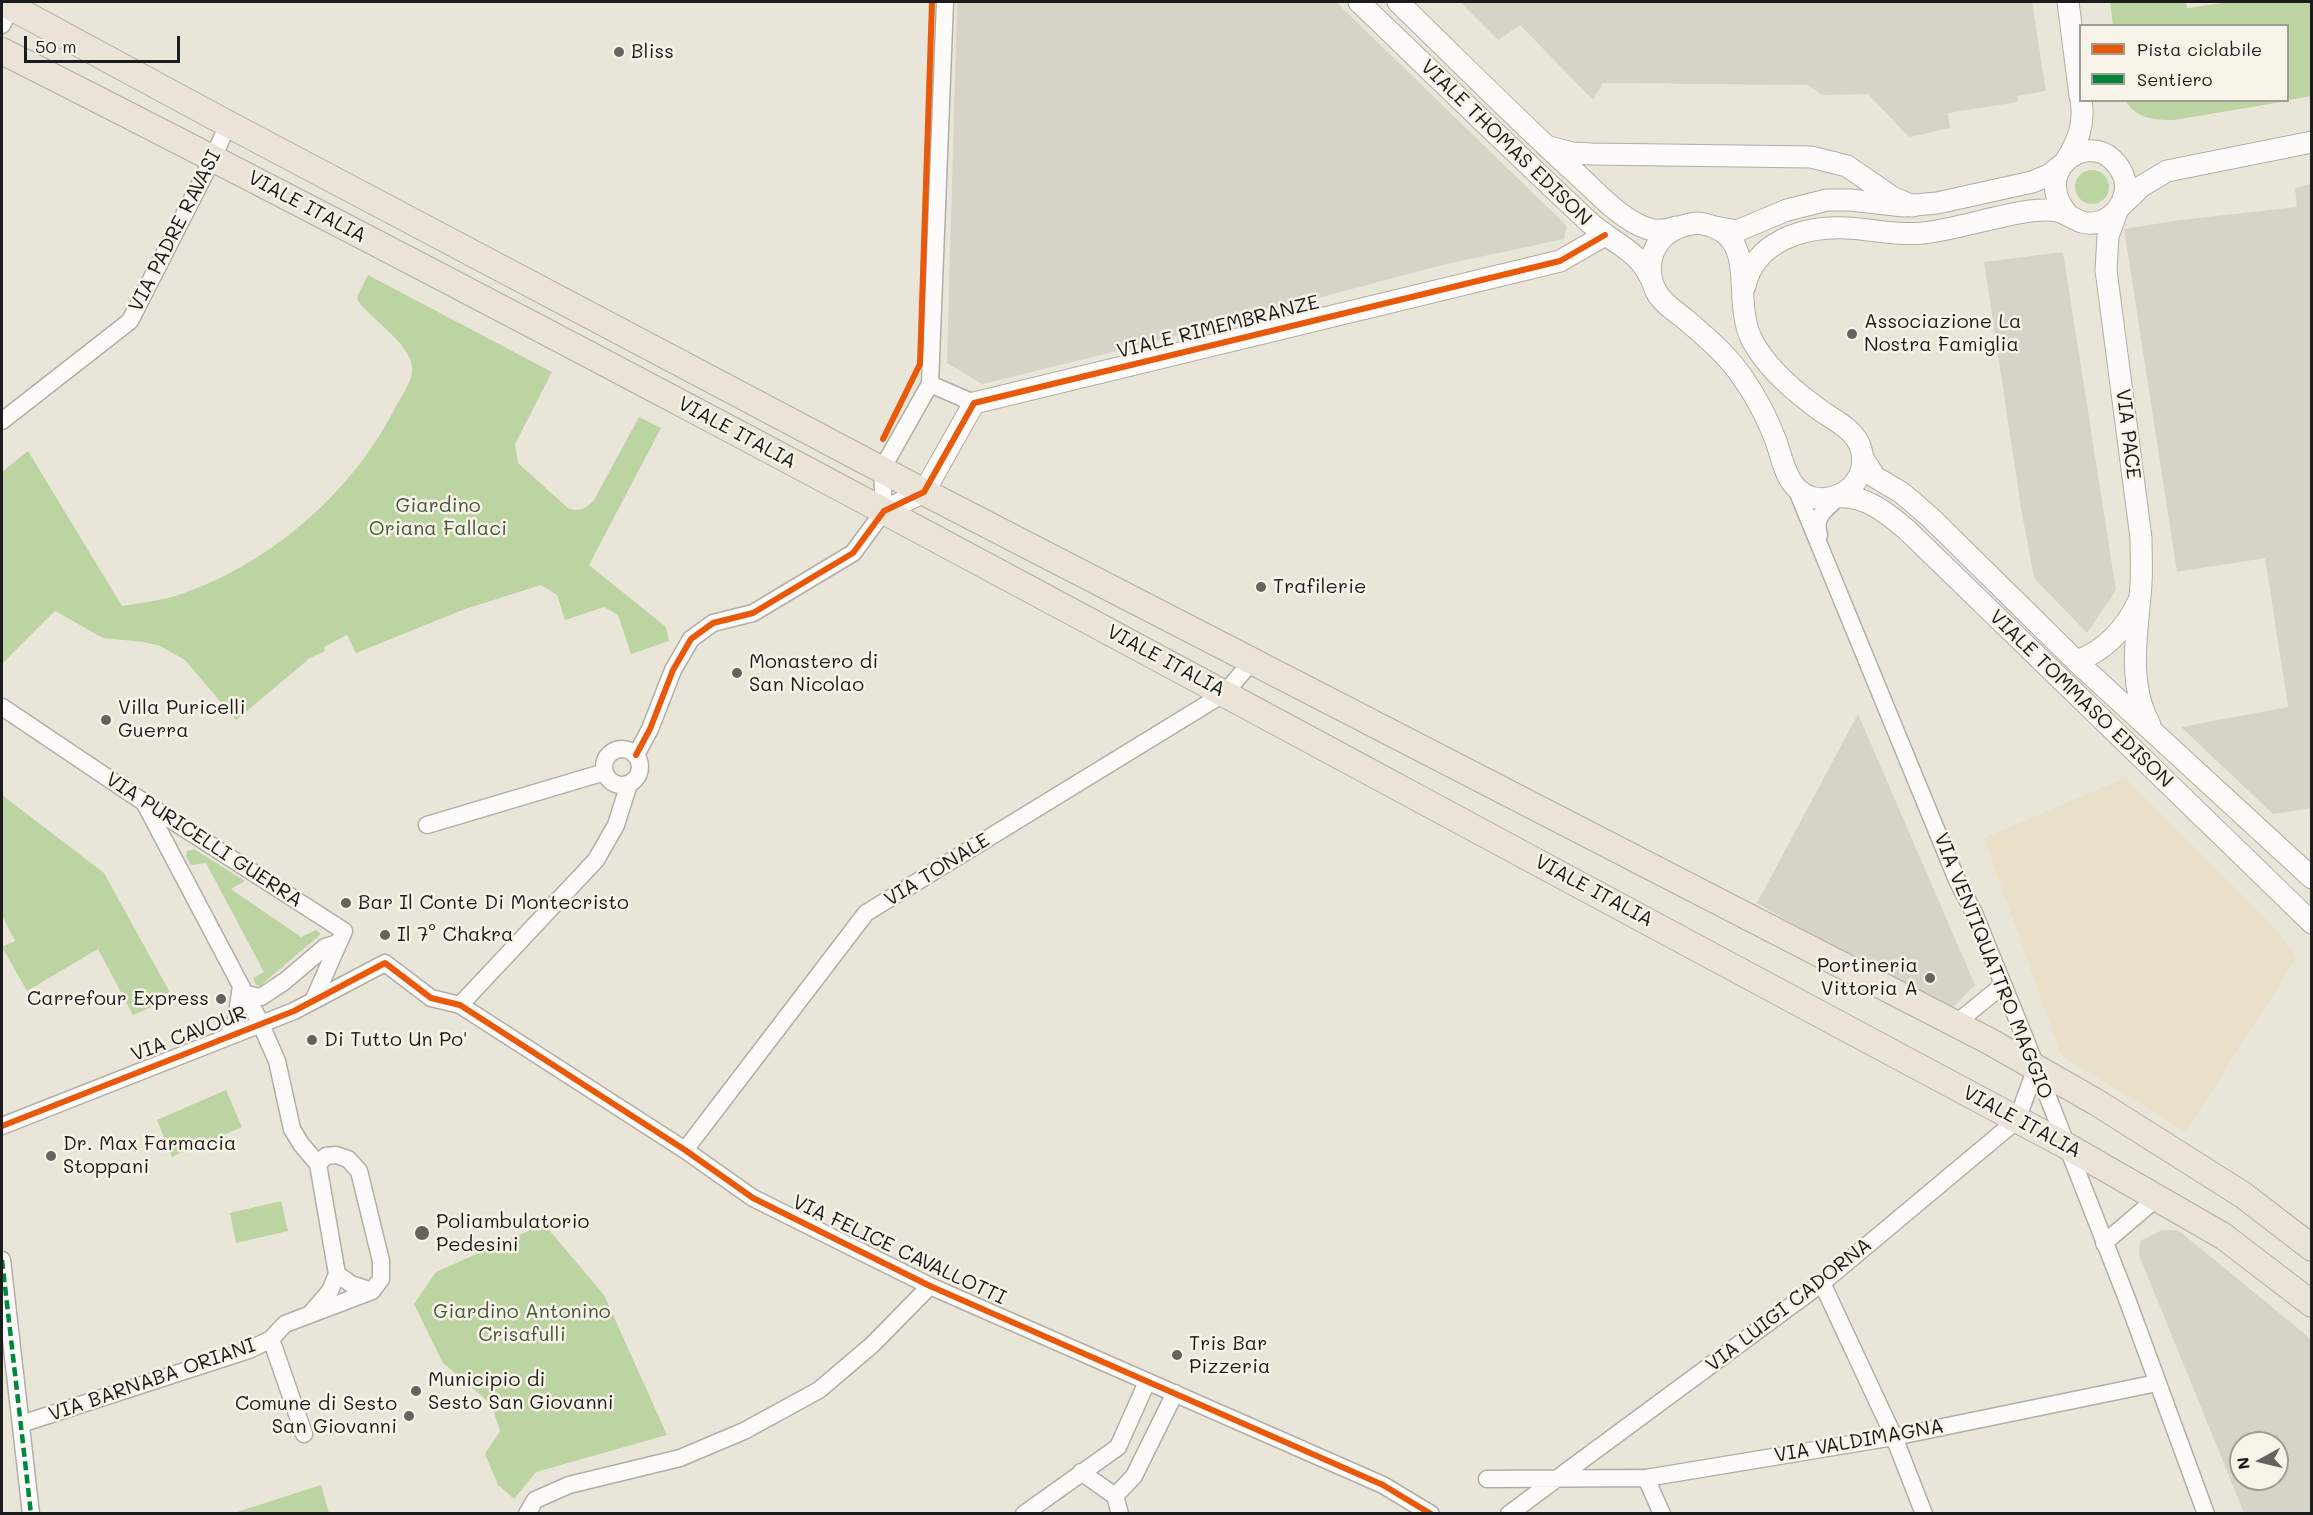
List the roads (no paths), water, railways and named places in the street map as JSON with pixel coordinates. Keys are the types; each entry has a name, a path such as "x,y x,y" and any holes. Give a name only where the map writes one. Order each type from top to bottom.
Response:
{"main road":[{"name":"VIALE ITALIA","path":"5,11 228,124 924,492 1955,1023 2096,1102 2243,1195 2312,1248"},
{"name":"VIALE ITALIA","path":"2,51 213,158 884,511 2066,1145 2223,1236 2312,1304"}],"street":[{"path":"884,511 882,469 930,384 945,2"},
{"name":"VIALE THOMAS EDISON","path":"1359,2 1588,222 1634,253 1646,267 1660,298 1720,350 1746,381 1766,416 1787,472 1795,486"},
{"name":"VIALE THOMAS EDISON","path":"1398,2 1546,146 1635,224 1664,231 1697,223 1714,227"},
{"path":"2067,2 2079,88"},
{"path":"2081,102 2098,143 2121,169 2125,181 2125,194 2119,208"},
{"path":"2071,217 2060,205 2055,192 2056,177 2078,140 2081,102"},
{"name":"VIA PADRE RAVASI","path":"2,421 130,321 228,124"},
{"path":"1741,301 1747,274 1752,265 1774,243 1794,235 1845,227 1916,234 2043,210 2059,211 2085,223 2098,222 2109,217 2142,186 2167,171 2312,142"},
{"path":"1546,146 1582,154 1811,157 1847,166 1892,197 1914,206"},
{"path":"1714,227 1737,231 1799,206 1823,201 1844,200 1914,206 1937,203 2032,182 2049,175 2075,154 2086,152 2097,152 2142,167 2167,171"},
{"path":"1844,200 1847,166"},
{"name":"VIA PACE","path":"2119,208 2108,236 2106,270 2138,512 2141,558 2136,681 2142,709 2157,736"},
{"name":"VIA PACE","path":"2071,217 2093,245 2106,270"},
{"path":"1652,282 1650,265 1655,249 1665,235 1680,226"},
{"path":"1714,227 1728,237 1738,251 1742,269 1741,301"},
{"name":"VIALE RIMEMBRANZE","path":"974,403 1560,261 1605,235"},
{"name":"VIALE TOMMASO EDISON","path":"1741,301 1748,333 1770,366 1814,406 1853,434 1858,441 1863,458 1875,477 1902,493 1931,518 2076,661 2312,878"},
{"path":"636,755 650,729 673,670 686,644 696,634 713,623 753,613 853,553 884,511 924,492 974,403 930,384"},
{"path":"1838,497 1856,483 1863,458"},
{"name":"VIALE TOMMASO EDISON","path":"1795,486 1801,492 1817,499 1857,497 1885,513 1907,530 2312,923"},
{"name":"VIA VENTIQUATTRO MAGGIO","path":"1795,486 1957,880 1974,913 2003,985 2104,1243 2205,1514"},
{"name":"VIA VENTIQUATTRO MAGGIO","path":"1825,556 1816,525 1820,516 1838,497"},
{"path":"2076,661 2098,652 2108,643 2128,620 2140,599"},
{"name":"VIA TONALE","path":"685,1150 866,913 1225,693 1252,661"},
{"name":"VIA PURICELLI GUERRA","path":"2,707 145,803 344,931 338,943"},
{"path":"460,1005 596,860 616,825 629,784 640,771 636,755 625,749 613,751 606,760 605,772 612,782 629,784"},
{"path":"427,825 605,772"},
{"path":"145,803 244,990 277,1061 292,1129 318,1164 337,1274 351,1284 372,1291 381,1279 381,1261 359,1171 348,1159 336,1155 326,1156 318,1164"},
{"path":"175,860 176,849 181,842 200,838"},
{"path":"313,1001 338,943"},
{"name":"VIA CAVOUR","path":"244,990 261,997 285,981 325,947 338,943"},
{"name":"VIA FELICE CAVALLOTTI","path":"385,963 431,998 460,1005 685,1150 753,1198 930,1286 1383,1485 1431,1514"},
{"name":"VIA CAVOUR","path":"2,1126 261,1024 313,1001 385,963"},
{"path":"1955,1023 2003,985"},
{"path":"227,1037 236,1021 244,990"},
{"path":"2018,1120 2036,1068"},
{"name":"VIA LUIGI CADORNA","path":"1509,1514 1822,1282 2018,1120"},
{"path":"2104,1243 2157,1198"},
{"path":"2,1271 31,1514"},
{"name":"VIA BARNABA ORIANI","path":"310,1314 330,1291 337,1274"},
{"path":"1822,1282 1894,1437 1924,1514"},
{"path":"527,1514 535,1500 569,1485 680,1458 744,1431 819,1390 872,1345 930,1286"},
{"name":"VIA BARNABA ORIANI","path":"21,1424 238,1354 271,1339 285,1324 372,1291"},
{"path":"271,1339 304,1434"},
{"path":"1024,1514 1118,1447 1147,1382"},
{"name":"VIA VALDIMAGNA","path":"1486,1479 1646,1478 1894,1437 2157,1383"},
{"path":"1115,1496 1134,1476 1175,1393"},
{"path":"1082,1472 1115,1496 1120,1514"},
{"path":"1646,1478 1662,1514"}],"place":[{"name":"Bliss","path":"619,52"},
{"name":"Associazione La Nostra Famiglia","path":"1852,334"},
{"name":"Trafilerie","path":"1261,587"},
{"name":"Monastero di San Nicolao","path":"737,673"},
{"name":"Villa Puricelli Guerra","path":"106,720"},
{"name":"Bar Il Conte Di Montecristo","path":"346,903"},
{"name":"Il 7° Chakra","path":"385,935"},
{"name":"Portineria Vittoria A","path":"1930,978"},
{"name":"Carrefour Express","path":"221,999"},
{"name":"Di Tutto Un Po'","path":"312,1040"},
{"name":"Dr. Max Farmacia Stoppani","path":"51,1156"},
{"name":"Poliambulatorio Pedesini","path":"422,1233"},
{"name":"Tris Bar Pizzeria","path":"1177,1355"},
{"name":"Municipio di Sesto San Giovanni","path":"416,1391"},
{"name":"Comune di Sesto San Giovanni","path":"409,1416"}],"park label":[{"name":"Giardino Oriana Fallaci","path":"438,518"},
{"name":"Giardino Antonino Crisafulli","path":"522,1324"}]}
